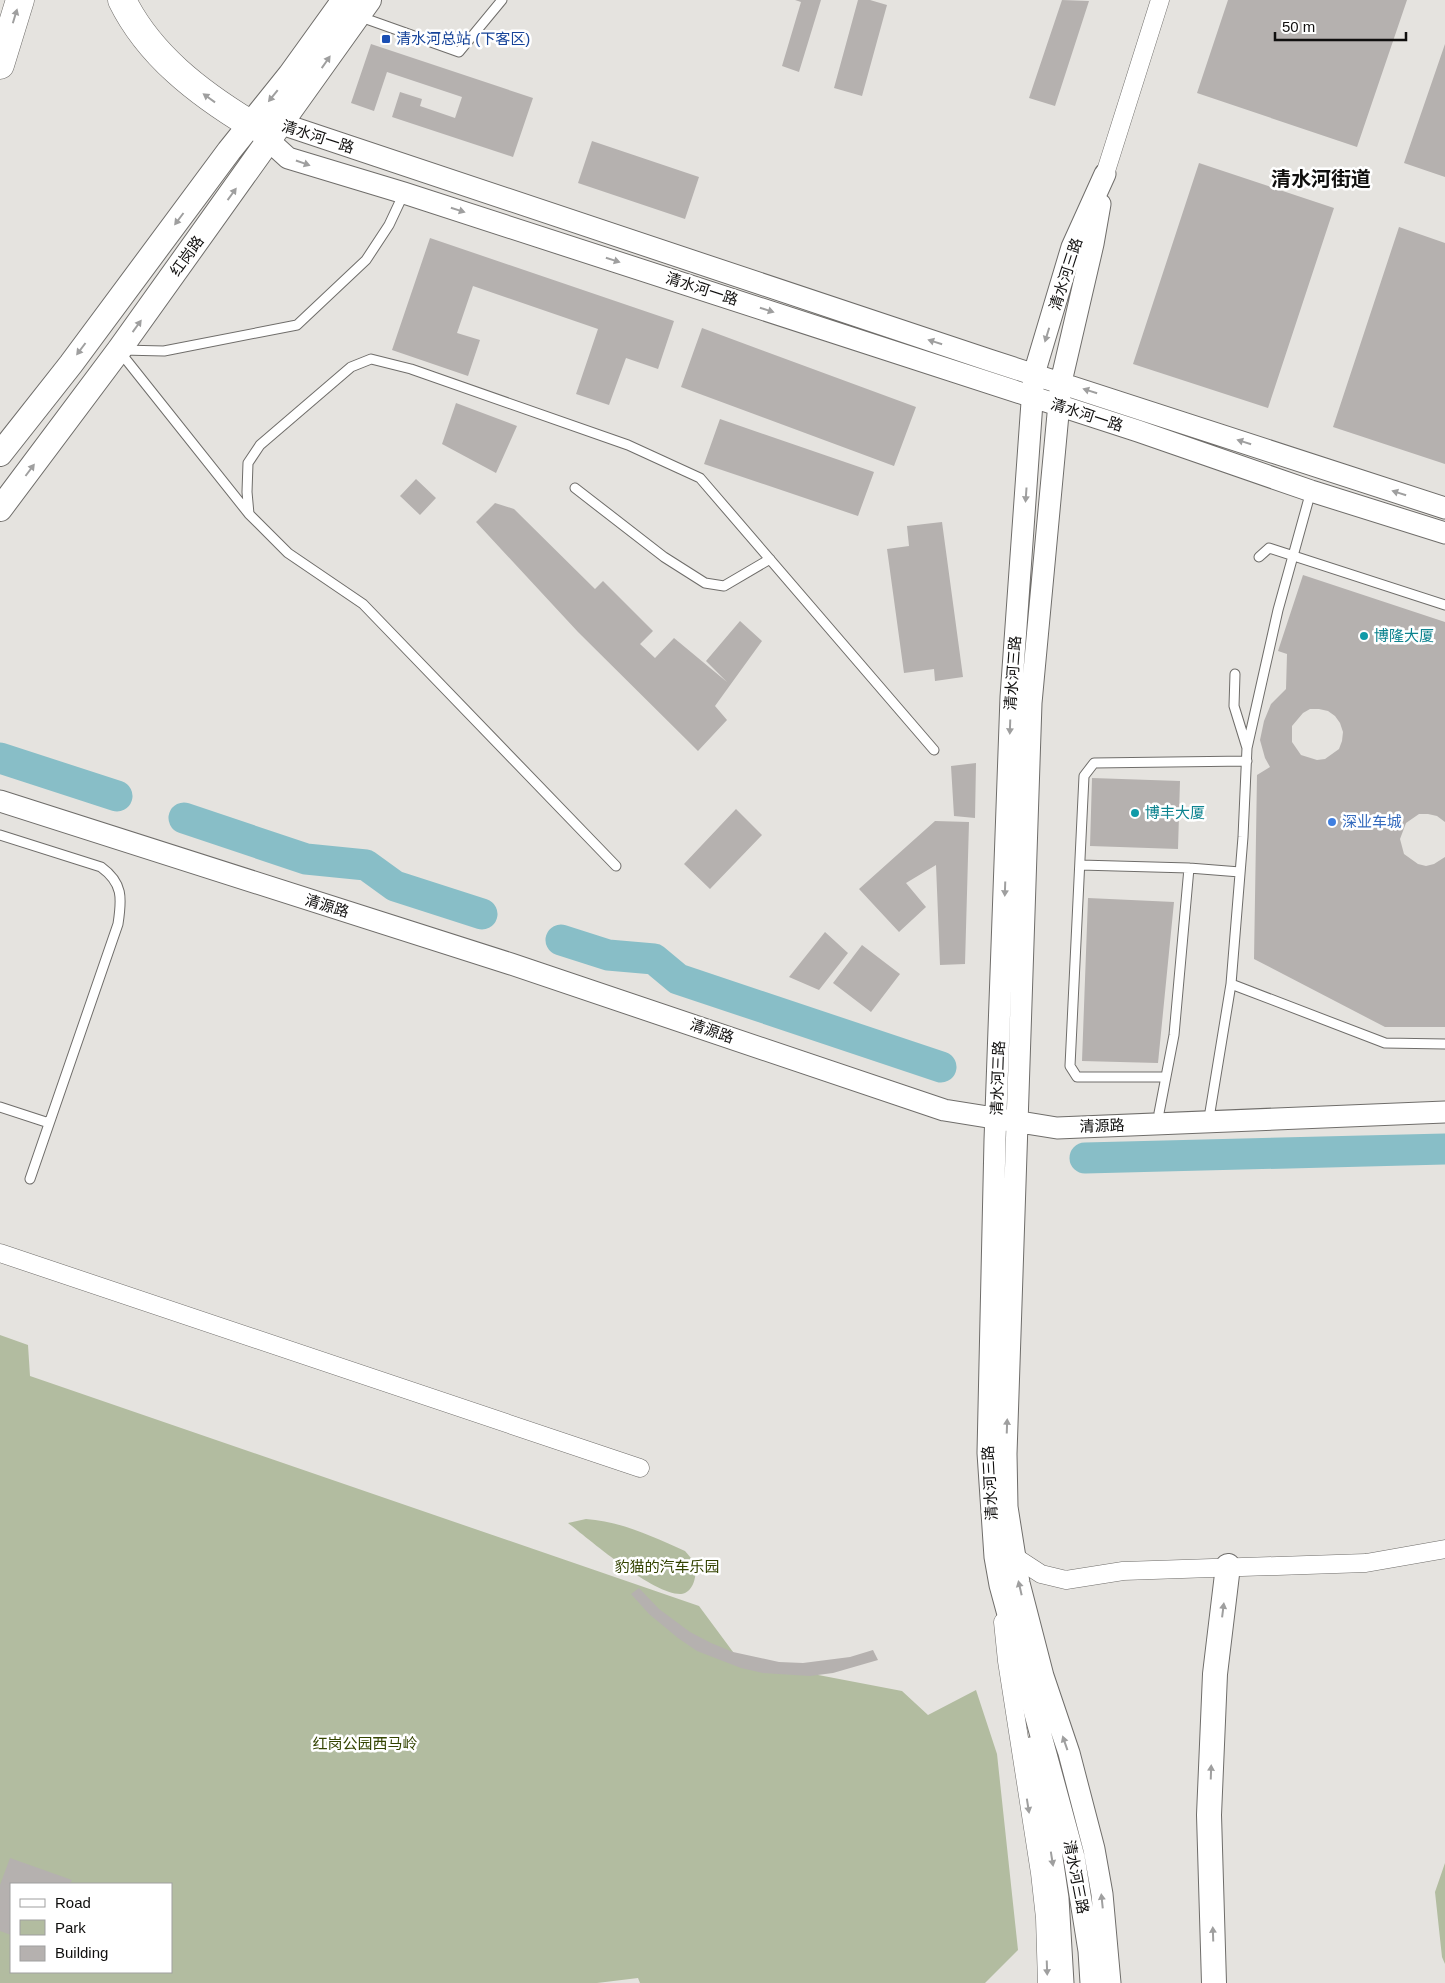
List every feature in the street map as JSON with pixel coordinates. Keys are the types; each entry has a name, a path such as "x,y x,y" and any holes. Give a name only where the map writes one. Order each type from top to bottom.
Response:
{"highway":[{"path":"0,65 20,0"},
{"path":"122,0 152,46 182,75 207,97 267,130"}],"main road":[{"name":"红岗路","path":"0,454 70,364 267,130 290,75 357,5"},
{"name":"红岗路","path":"0,509 119,350 267,130 357,5"},
{"path":"1214,1983 1209,1815 1215,1674 1228,1566"}],"street":[{"name":"清水河三路","path":"1091,1983 1098,1951 1102,1894 1094,1849 1069,1753 1043,1676 1019,1582 1005,1557 988,1453 996,1113 1011,697 1034,374 1072,247 1105,174 1160,0"},
{"name":"清水河一路","path":"267,130 288,158 404,193 1138,431 1311,491 1445,533"},
{"name":"清水河一路","path":"267,130 1060,382 1445,508"},
{"name":"清水河三路","path":"1105,174 1093,244 1060,382 1060,406 1031,703 1006,1454 1007,1507 1005,1557 1000,1585 1022,1673 1074,1857 1098,1951 1110,1983"},
{"name":"清源路","path":"0,790 514,954 948,1100 996,1113"},
{"name":"清源路","path":"0,801 511,964 944,1110 1017,1116 1058,1116 1445,1104"},
{"name":"清源路","path":"1017,1116 1057,1128 1445,1112"},
{"path":"0,1253 640,1468"},
{"path":"1005,1557 1041,1574 1066,1580 1123,1570 1366,1563 1445,1549"},
{"path":"1000,1585 1007,1661 1040,1873 1045,1918 1047,1983"},
{"path":"1022,1673 1030,1750 1050,1844 1058,1898 1064,1983"}],"lane":[{"path":"357,5 459,52 502,0"},
{"path":"119,350 164,351 297,325 366,260 389,225 404,193"},
{"path":"119,350 249,514 288,553 363,604 616,866"},
{"path":"249,514 248,462 260,445 350,367 371,359 411,369 628,445 700,478 934,750"},
{"path":"575,488 664,557 705,584 724,586 770,559"},
{"path":"1210,1112 1231,984 1247,748 1292,555 1311,491"},
{"path":"1259,557 1269,548 1445,605"},
{"path":"1236,674 1234,706 1247,748"},
{"path":"1166,1077 1077,1077 1070,1066 1084,776 1094,763 1247,761"},
{"path":"0,835 101,866 112,875 119,888 121,904 118,924 30,1179"},
{"path":"1080,865 1189,868 1240,872"},
{"path":"1159,1113 1174,1035 1189,868"},
{"path":"1231,984 1385,1043 1445,1044"},
{"path":"0,1107 49,1124"}],"green space":[{"name":"红岗公园西马岭","path":"0,1335 28,1345 30,1376 699,1606 739,1660 902,1691 928,1715 976,1690 997,1754 1018,1950 985,1983 640,1983 638,1978 597,1983 0,1983"},
{"name":"豹猫的汽车乐园","path":"586,1519 624,1526 685,1551 695,1567 695,1577 692,1586 685,1593 669,1592 639,1577 568,1523"},
{"path":"1445,1863 1445,1964 1442,1957 1435,1892"}],"building":[{"path":"795,0 821,0 799,72 782,66 801,2"},
{"path":"858,0 870,0 887,5 862,96 834,88"},
{"path":"1062,0 1089,1 1055,106 1029,98"},
{"path":"1228,0 1407,0 1357,147 1197,93"},
{"path":"371,44 533,98 513,157 392,117 400,92 422,99 420,106 455,118 462,97 387,72 374,111 351,103"},
{"path":"1445,44 1445,177 1404,163"},
{"path":"592,141 699,177 685,219 578,183"},
{"path":"1199,163 1334,208 1268,408 1133,364"},
{"path":"1399,227 1445,243 1445,464 1333,427"},
{"path":"430,238 674,321 658,369 626,358 609,405 576,394 598,329 473,286 457,333 480,340 468,376 392,350"},
{"path":"702,328 916,407 894,466 681,387"},
{"path":"456,403 517,426 496,473 442,444"},
{"path":"720,419 874,472 858,516 704,464"},
{"path":"416,479 436,498 420,515 400,496"},
{"path":"495,503 514,509 595,589 603,581 653,631 640,644 655,658 674,638 727,682 706,661 740,621 762,641 715,706 727,720 698,751 578,632 476,522"},
{"path":"942,522 963,677 935,681 934,669 904,673 887,549 909,546 907,526"},
{"name":"深业车城","path":"1303,575 1445,622 1445,822 1437,816 1419,814 1406,823 1400,839 1404,854 1418,864 1426,866 1434,864 1445,857 1445,1027 1385,1027 1254,959 1257,775 1270,767 1265,758 1260,740 1264,721 1271,704 1286,689 1287,654 1278,651","holes":["1310,709 1328,711 1335,716 1343,732 1339,749 1325,759 1317,760 1301,755 1292,742 1292,726 1303,713"]},
{"path":"976,763 975,818 954,816 951,766"},
{"name":"博丰大厦","path":"1092,778 1180,781 1178,849 1090,846"},
{"path":"736,809 762,835 710,889 684,864"},
{"path":"935,821 969,822 965,964 940,965 936,865 906,883 926,907 899,932 859,889"},
{"path":"1088,898 1174,902 1158,1063 1082,1061"},
{"path":"825,932 848,953 819,990 789,977"},
{"path":"862,945 900,974 871,1012 833,983"},
{"path":"639,1588 659,1609 690,1632 733,1652 779,1662 803,1663 850,1657 873,1650 878,1660 833,1673 810,1676 763,1673 741,1668 697,1651 678,1638 649,1614 631,1594"},
{"path":"10,1858 72,1880 70,1883 10,1883 10,1935 0,1931 0,1885"}],"waterway":[{"path":"0,758 117,796"},
{"path":"184,818 306,859 366,865 395,886 482,914"},
{"path":"561,940 608,955 654,959 678,979 941,1067"},
{"path":"1085,1158 1445,1149"}],"place":[{"name":"清水河总站 (下客区)","path":"386,39"},
{"name":"博隆大厦","path":"1364,636"},
{"name":"博丰大厦","path":"1135,813"},
{"name":"深业车城","path":"1332,822"}],"district":[{"name":"清水河街道","path":"1321,179"}]}
